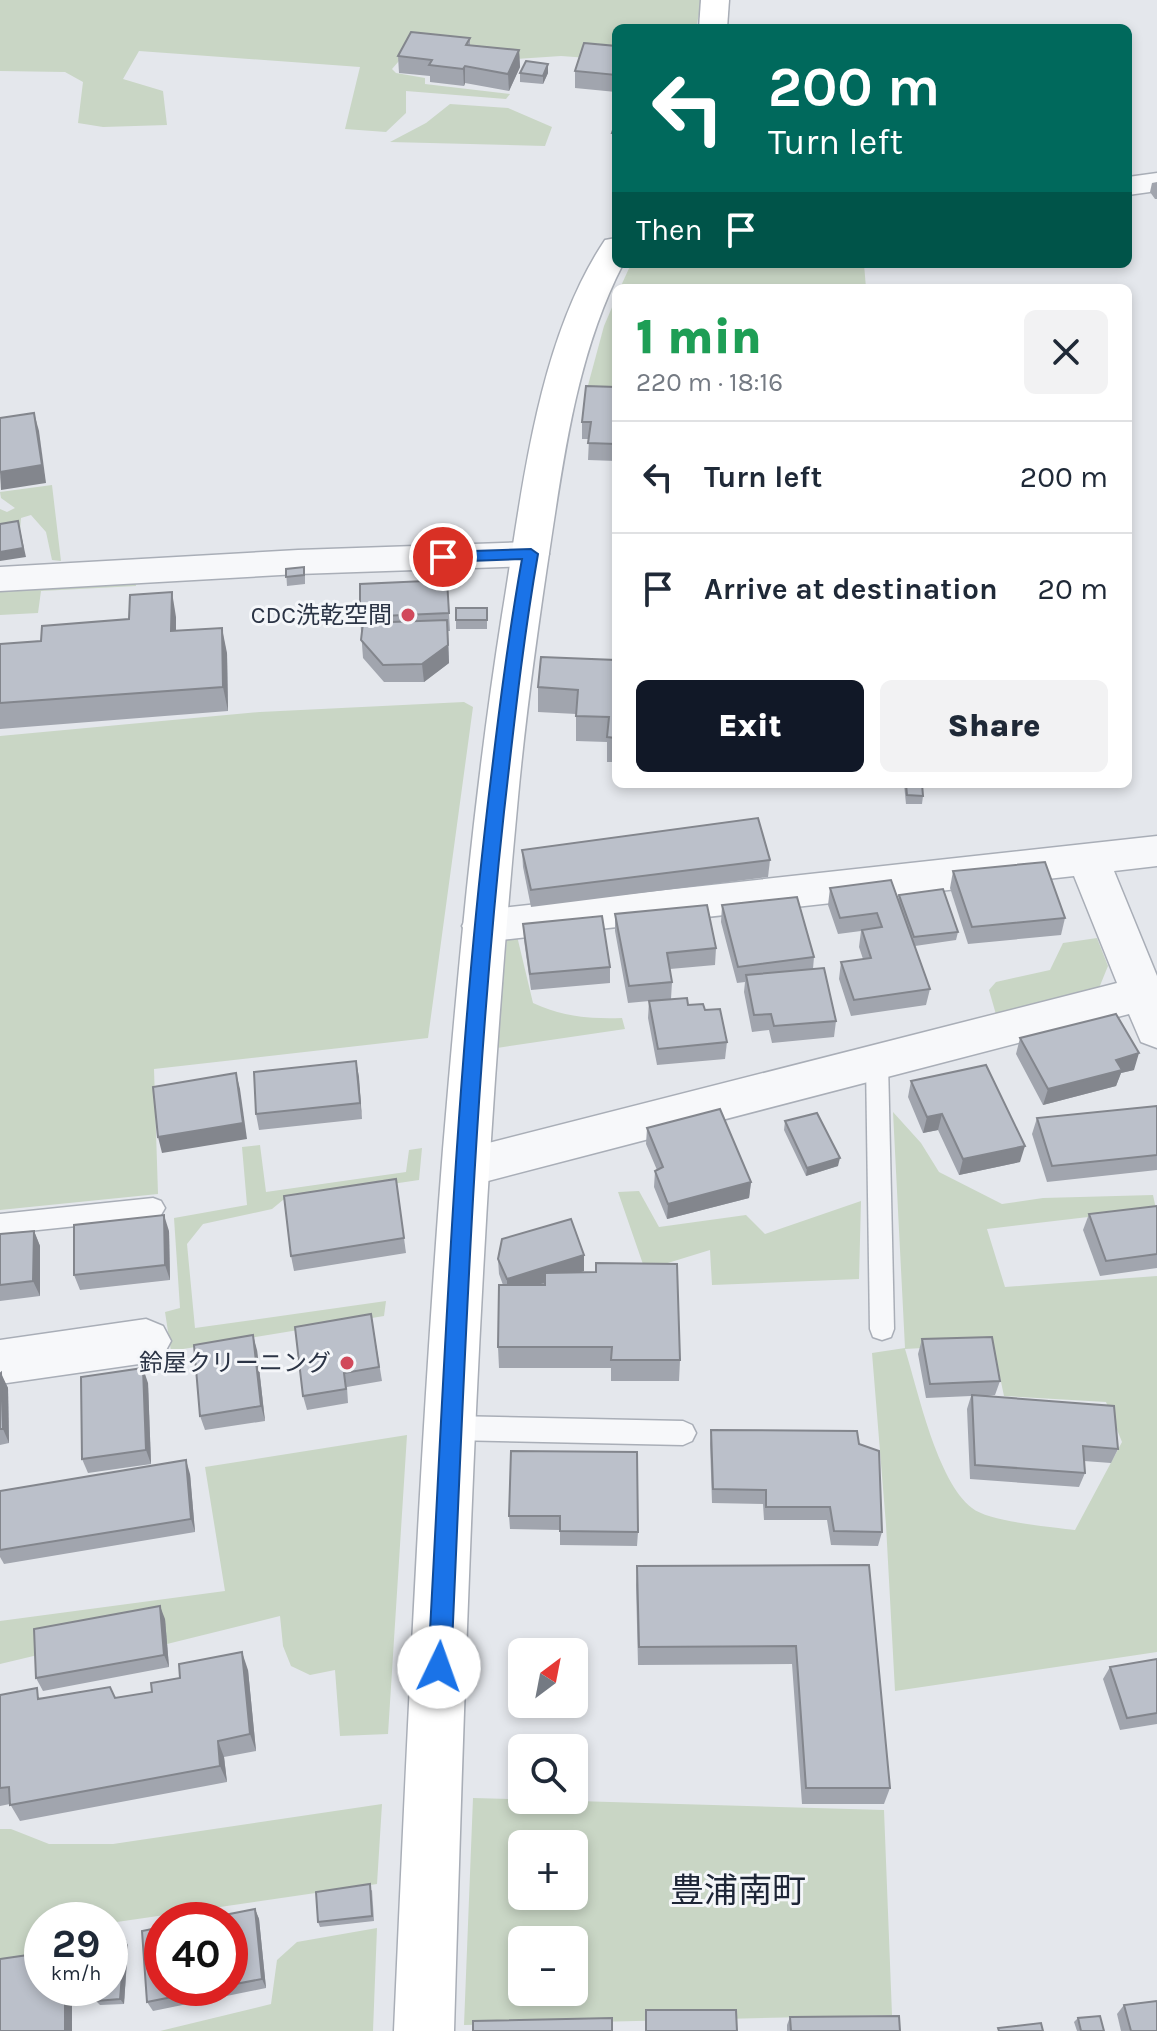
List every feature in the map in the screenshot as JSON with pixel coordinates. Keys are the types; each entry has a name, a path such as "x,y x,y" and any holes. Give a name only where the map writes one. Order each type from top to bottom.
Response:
{"street":[{"path":"713,24 715,0"},
{"path":"1132,185 1157,182"},
{"path":"424,2031 465,1168 483,926 515,638 556,404 583,318 612,256"},
{"path":"0,579 298,562 531,554"},
{"path":"483,926 1157,851"},
{"path":"465,1168 877,1062 1149,1012 1089,860"},
{"path":"0,1362 146,1341"}],"lane":[{"path":"877,1062 882,1329"},
{"path":"0,1224 153,1208"},
{"path":"452,1428 683,1433"}],"green space":[{"path":"0,0 702,0 697,24 612,24 612,60 561,56 516,59 412,46 392,69 396,73 425,78 425,84 510,94 506,99 406,91 406,113 386,132 345,129 360,67 139,51 123,79 163,91 167,125 103,127 78,123 83,82 65,72 0,71"},
{"path":"450,104 508,108 552,127 545,146 390,142 426,123"},
{"path":"629,268 864,268 866,284 622,284"},
{"path":"612,307 612,391 587,389"},
{"path":"52,485 61,561 52,560 46,532 31,515 21,518 20,530 0,533 0,509 7,512 15,508 1,498 0,492"},
{"path":"135,580 136,586 41,591 38,613 0,615 0,591"},
{"path":"464,702 473,707 428,1038 154,1069 158,1194 0,1210 0,736 260,712"},
{"path":"517,936 533,1003 577,1016 622,1018 625,1029 497,1048 507,939"},
{"path":"1097,938 1108,966 1099,988 997,1018 989,990 996,982 1050,970 1063,943"},
{"path":"893,1112 921,1143 939,1172 1002,1204 1043,1198 1153,1195 1156,1209 987,1229 1005,1287 1157,1276 1157,1652 895,1691 872,1353 905,1348","holes":["993,1344 1004,1396 1106,1402 1122,1442 1075,1530 992,1517 972,1508 960,1495 939,1457 905,1349"]},
{"path":"260,1145 266,1192 406,1172 409,1150 422,1148 419,1180 283,1200 272,1209 203,1224 187,1244 195,1328 386,1301 384,1316 171,1351 165,1312 180,1308 174,1218 247,1205 242,1147"},
{"path":"639,1191 659,1227 746,1215 765,1234 861,1201 859,1279 712,1285 710,1250 645,1270 618,1192"},
{"path":"407,1435 388,1734 340,1736 335,1670 310,1675 291,1666 283,1646 280,1616 167,1644 42,1654 0,1664 0,1621 225,1591 205,1467"},
{"path":"473,1798 508,1799 508,1814 588,1814 588,1801 884,1810 892,2015 464,2025"},
{"path":"382,1804 377,1884 248,1903 144,1902 144,1918 128,1920 128,1902 24,1902 24,1957 0,1961 0,1829 11,1829 49,1844 113,1844"},
{"path":"377,1928 373,2031 160,2031 271,2004 277,1960 297,1942"}],"building":[{"path":"411,32 470,38 466,45 519,50 508,74 465,66 463,69 429,65 432,60 398,56"},
{"path":"584,43 612,46 612,75 575,71"},
{"path":"526,61 548,64 543,76 520,73"},
{"path":"586,386 612,387 612,444 588,443 591,422 582,422"},
{"path":"34,413 42,465 0,472 0,418"},
{"path":"18,521 23,548 0,552 0,524"},
{"path":"304,567 304,575 286,577 286,569"},
{"path":"447,580 449,613 360,617 360,584"},
{"path":"172,592 171,631 222,628 223,687 0,703 0,644 41,641 42,626 129,619 130,595"},
{"path":"456,608 487,608 487,620 456,620"},
{"path":"447,620 448,645 422,664 383,665 361,640 363,623"},
{"path":"541,657 612,660 612,738 607,737 609,717 576,716 578,690 538,687"},
{"path":"906,788 922,788 923,796 907,795"},
{"path":"758,818 770,860 531,890 522,850"},
{"path":"1045,862 1065,918 972,927 953,871"},
{"path":"891,880 930,989 854,1000 841,962 871,958 862,930 882,927 877,913 840,918 830,888"},
{"path":"943,889 958,932 914,937 899,895"},
{"path":"797,897 814,957 738,967 722,905"},
{"path":"707,905 716,948 667,953 672,982 629,986 615,914"},
{"path":"602,916 610,967 530,974 523,924"},
{"path":"824,968 836,1021 774,1026 771,1014 754,1015 746,975"},
{"path":"687,998 688,1005 703,1004 705,1010 720,1009 727,1042 658,1049 649,1001"},
{"path":"1116,1014 1139,1053 1116,1060 1122,1070 1048,1089 1020,1038"},
{"path":"356,1061 360,1103 256,1114 254,1072"},
{"path":"986,1065 1025,1146 963,1159 942,1114 927,1117 911,1081"},
{"path":"236,1073 243,1123 158,1137 153,1087"},
{"path":"1157,1106 1157,1155 1052,1166 1037,1118"},
{"path":"720,1109 751,1182 668,1204 655,1171 663,1167 647,1128"},
{"path":"817,1113 840,1158 807,1168 785,1121"},
{"path":"396,1179 404,1238 291,1256 284,1196"},
{"path":"1157,1206 1157,1254 1106,1261 1089,1214"},
{"path":"164,1215 165,1265 74,1275 74,1225"},
{"path":"571,1219 584,1255 507,1279 498,1259 502,1239"},
{"path":"34,1231 33,1281 0,1285 0,1234"},
{"path":"596,1263 677,1264 680,1360 611,1360 612,1347 498,1347 499,1285 545,1285 545,1273 596,1272"},
{"path":"371,1314 379,1367 344,1373 346,1389 303,1396 295,1327"},
{"path":"253,1335 261,1406 200,1416 194,1345"},
{"path":"992,1337 1000,1381 930,1384 922,1339"},
{"path":"143,1368 146,1450 82,1459 81,1377"},
{"path":"1,1373 3,1429 0,1429"},
{"path":"972,1395 1114,1406 1118,1449 1083,1446 1085,1473 975,1465"},
{"path":"711,1430 857,1431 859,1444 879,1451 882,1532 834,1531 830,1507 766,1507 766,1490 713,1489"},
{"path":"511,1451 637,1452 638,1532 560,1531 560,1516 509,1516"},
{"path":"186,1460 191,1519 0,1550 0,1491"},
{"path":"869,1565 890,1788 806,1788 796,1646 639,1647 637,1566"},
{"path":"160,1606 164,1655 36,1678 34,1629"},
{"path":"242,1652 250,1734 218,1741 220,1766 10,1805 9,1787 0,1788 0,1695 37,1688 38,1699 110,1687 115,1698 152,1692 151,1683 180,1678 179,1664"},
{"path":"1157,1659 1157,1713 1127,1718 1110,1667"},
{"path":"370,1884 372,1916 318,1922 316,1892"},
{"path":"255,1909 262,1979 248,1982 248,1910"},
{"path":"24,1956 24,2006 65,2006 65,2031 0,2031 0,1959"},
{"path":"1157,2001 1157,2031 1131,2031 1124,2005"},
{"path":"646,2010 736,2010 737,2031 646,2031"},
{"path":"899,2016 900,2031 791,2031 790,2017"},
{"path":"1100,2016 1104,2031 1081,2031 1078,2018"},
{"path":"612,2018 612,2031 473,2031 473,2021"},
{"path":"1041,2023 1043,2031 999,2031 998,2028"}],"place":[{"name":"CDC洗乾空間","path":"408,615"},
{"name":"鈴屋クリーニング","path":"347,1363"}],"district":[{"name":"豊浦南町","path":"738,1891"}],"route":[{"path":"439,1667 465,1168 483,926 515,638 531,554 443,557"}]}
